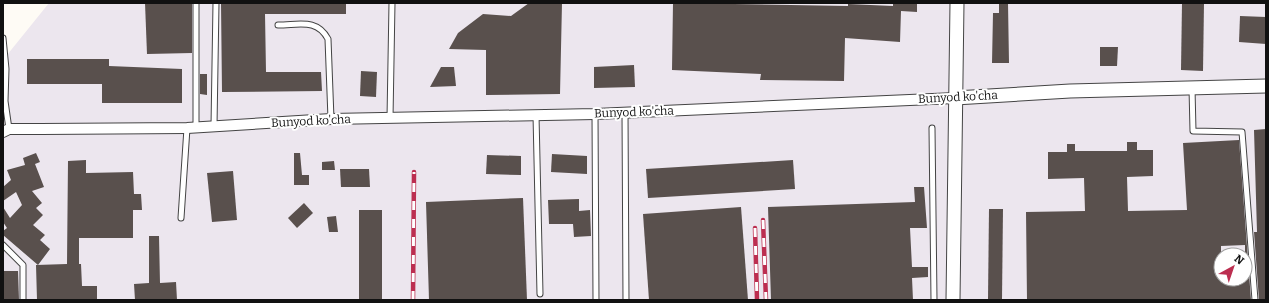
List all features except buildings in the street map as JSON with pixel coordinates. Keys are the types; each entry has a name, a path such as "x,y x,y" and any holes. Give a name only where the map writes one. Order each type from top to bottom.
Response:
{"street":[{"path":"953,300 957,3"},
{"name":"Bunyod ko'cha","path":"6,131 192,127 331,119 595,114 955,98 1070,91 1266,86"}],"lane":[{"path":"182,218 192,127 196,3"},
{"path":"214,126 216,3"},
{"path":"390,118 392,3"},
{"path":"278,25 314,24 323,30 328,39 331,119"},
{"path":"3,38 6,69 6,131"},
{"path":"1192,88 1193,130 1242,132 1256,300"},
{"path":"625,112 626,300"},
{"path":"595,114 596,300"},
{"path":"536,115 540,294"},
{"path":"932,128 934,300"},
{"path":"3,245 23,265 23,300"}],"shaded area":[{"path":"49,3 1266,3 1266,300 3,300 3,60"}],"railway":[{"path":"413,300 414,172"},
{"path":"763,220 766,300"},
{"path":"755,228 757,300"}]}
